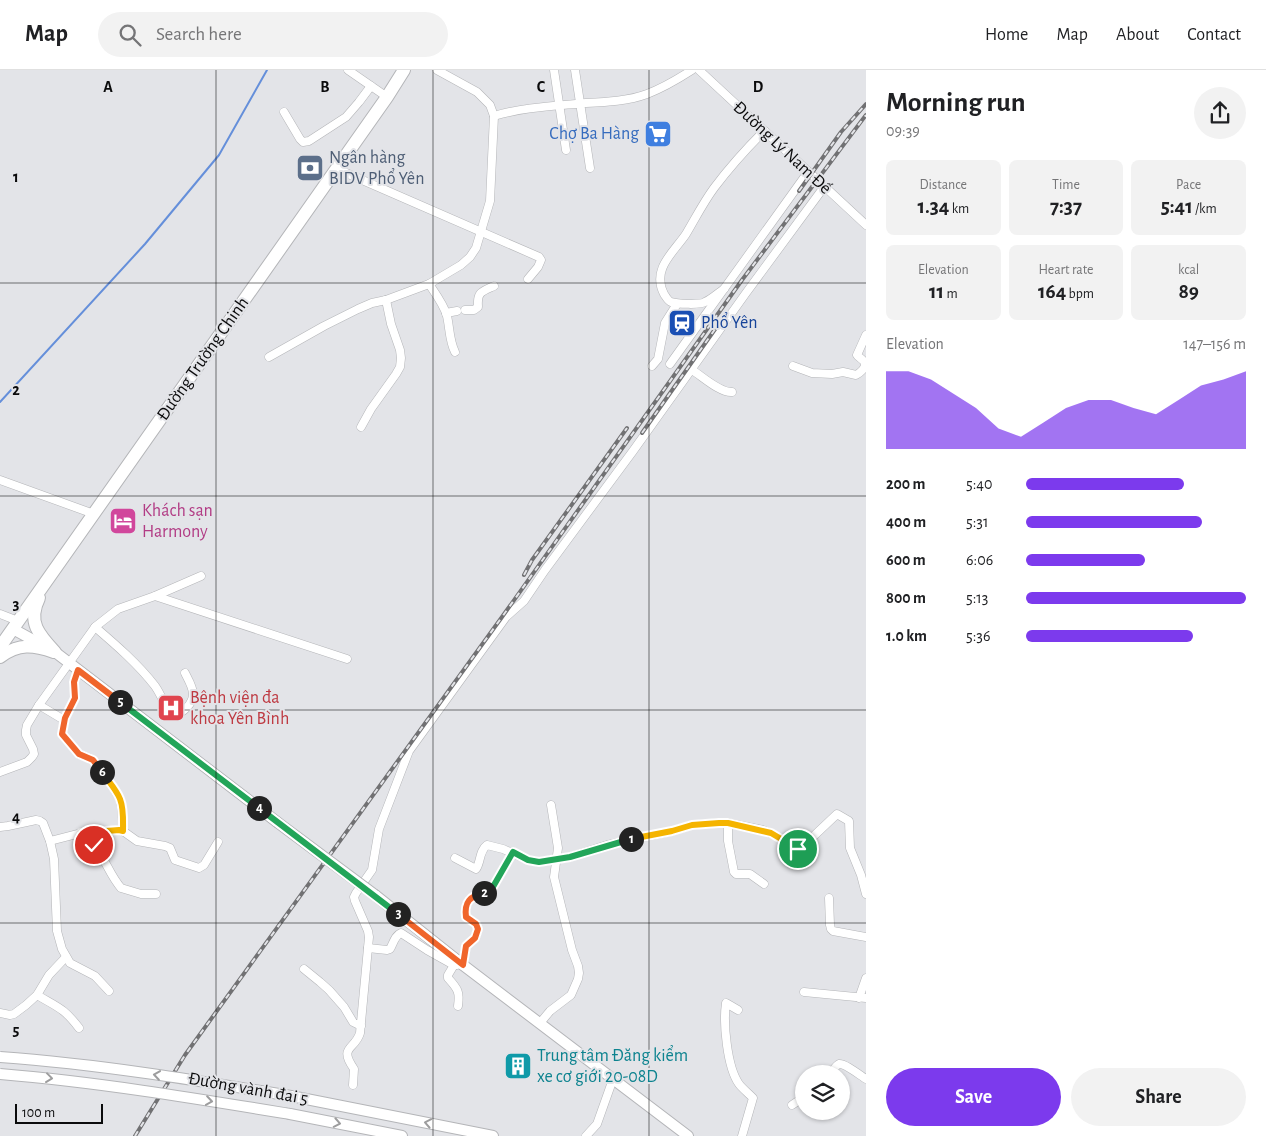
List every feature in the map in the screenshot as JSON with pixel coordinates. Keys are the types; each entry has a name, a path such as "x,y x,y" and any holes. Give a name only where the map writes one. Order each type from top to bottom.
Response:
{"highway":[{"name":"Đường Trường Chinh","path":"0,647 10,629 49,578 388,97 404,70"},
{"path":"49,578 34,609 34,617 41,636 55,652"},
{"path":"0,657 14,649 30,646 55,652"}],"main road":[{"path":"10,629 55,652 374,895 458,964 540,1023 688,1136"},
{"name":"Đường vành đai 5","path":"0,1056 63,1062 291,1096 493,1136"},
{"name":"Đường vành đai 5","path":"0,1074 45,1078 220,1103 290,1114 402,1136"}],"street":[{"path":"348,70 388,97"},
{"path":"269,357 349,313 372,303 386,300 429,284 461,265 476,248 490,201 494,116 490,105 477,92 437,70"},
{"path":"554,70 566,150"},
{"path":"575,70 590,168"},
{"path":"494,116 528,108 624,100 662,88 692,70"},
{"name":"Đường Lý Nam Đế","path":"699,70 866,225"},
{"path":"284,112 303,142 346,117 371,86"},
{"path":"724,289 702,304 672,303 667,299 661,288 663,266 667,257 686,234 714,188 740,156 764,131"},
{"path":"337,168 539,257 538,267 528,279"},
{"path":"670,364 808,172"},
{"path":"352,1085 354,1069 349,1062 347,1054 350,1046 360,1036 368,948 368,931 354,897 372,870 379,830 409,751 506,617 524,601 824,187"},
{"path":"429,284 446,313 450,340 455,352"},
{"path":"446,313 474,310 478,307 477,300 482,292 494,286"},
{"path":"361,427 400,367 400,350 391,324 386,300"},
{"path":"652,366 658,359 665,323 677,304"},
{"path":"794,366 812,373 832,374 843,372 856,375 865,365 864,361 857,355 857,351 866,335"},
{"path":"692,370 727,392 732,392"},
{"path":"0,480 94,514"},
{"path":"0,772 27,762 34,754 26,735 27,726 95,627 118,608 155,596 201,576"},
{"path":"155,596 346,659"},
{"path":"0,614 10,629"},
{"path":"95,627 129,657 155,686 174,715 185,710 191,701 193,694 186,673"},
{"path":"78,670 74,682 75,698 64,720 62,734 79,754 95,762 114,788 120,799 123,831"},
{"path":"40,705 64,720"},
{"path":"540,1023 550,1011 571,995 579,972 554,877 558,848 551,805"},
{"path":"455,858 476,869 482,849 487,845 502,848 534,862 570,857 630,839 692,825 719,823 728,823 771,833 798,849 834,815 839,815 848,821 850,848 861,875 866,894"},
{"path":"0,827 36,820 43,823 54,859 58,931 62,949 70,963 95,976 109,991"},
{"path":"728,823 728,841 734,872 736,874 750,874 764,884"},
{"path":"50,841 81,833 119,830 137,841 170,848 176,860 199,868 204,866 218,842"},
{"path":"81,833 102,855 121,888 141,894 156,894"},
{"path":"458,1006 458,990 448,978 448,975 458,964 466,946 475,938 478,929 476,924 466,917 468,901 479,894 490,892 513,852"},
{"path":"829,898 831,929 866,938"},
{"path":"368,948 390,949 398,934 401,933 426,950 458,964"},
{"path":"0,1014 14,1014 26,1005 37,995 49,975 66,957"},
{"path":"304,969 328,990 344,1008 353,1022 361,1026"},
{"path":"804,992 863,998 866,978"},
{"path":"37,995 66,1012 79,1028"},
{"path":"738,1010 726,1003 726,1044 733,1072 744,1090 753,1098 742,1136"},
{"path":"850,1068 866,1079"},
{"path":"586,1136 597,1124 613,1079"}],"waterway":[{"path":"0,402 145,244 219,155 267,70"}],"railway":[{"path":"799,191 841,132 866,104"},
{"path":"135,1136 185,1055 502,617 742,280 866,115"},
{"path":"642,433 718,325"},
{"path":"524,575 532,560 627,428"}],"place":[{"name":"Chợ Ba Hàng","path":"658,134"},
{"name":"Ngân hàng BIDV Phổ Yên","path":"310,168"},
{"name":"Phổ Yên","path":"682,323"},
{"name":"Khách sạn Harmony","path":"123,521"},
{"name":"Bệnh viện đa khoa Yên Bình","path":"171,708"},
{"name":"Trung tâm Đăng kiểm xe cơ giới 20-08D","path":"518,1066"}],"route":[{"path":"94,845 81,833 123,831 122,809 120,799 114,788 95,762 79,754 62,734 65,718 75,698 74,682 78,670 463,965 466,946 475,938 478,929 476,924 466,917 468,901 479,894 490,892 513,852 528,860 539,862 570,857 607,845 692,825 719,823 763,830 798,849"}]}
